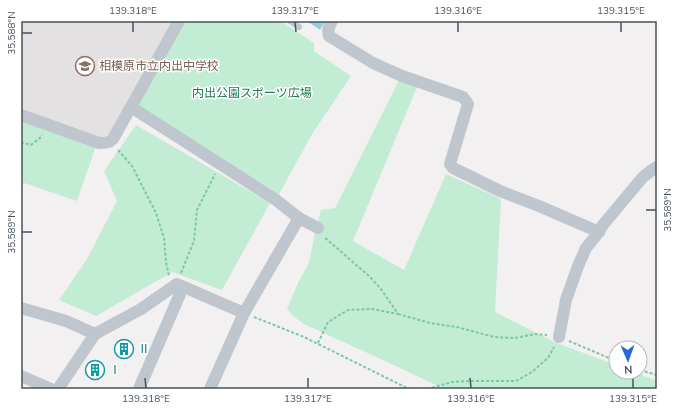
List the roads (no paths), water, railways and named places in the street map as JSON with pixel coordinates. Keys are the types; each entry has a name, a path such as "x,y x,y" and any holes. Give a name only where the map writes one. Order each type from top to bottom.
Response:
{"street":[{"path":"21,115 99,143 110,141 132,107 179,21"},
{"path":"332,21 328,29 329,36 373,63 402,76 463,98 466,101 468,104 450,164 451,167 500,191 599,232"},
{"path":"132,107 276,200 299,218 318,228"},
{"path":"559,337 566,300 586,248 602,226 643,177 657,167"},
{"path":"210,389 244,313 299,218"},
{"path":"180,286 244,313"},
{"path":"58,389 95,334 180,286"},
{"path":"139,389 180,286"},
{"path":"21,308 66,321 95,334"},
{"path":"21,376 51,389"}],"lane":[{"path":"290,21 299,27"}],"water":[{"path":"307,21 325,21 320,30"}],"place":[{"name":"相模原市立内出中学校","path":"85,66"},
{"name":"Ⅱ","path":"124,349"},
{"name":"Ⅰ","path":"95,370"}],"park label":[{"name":"内出公園スポーツ広場","path":"252,93"}]}
